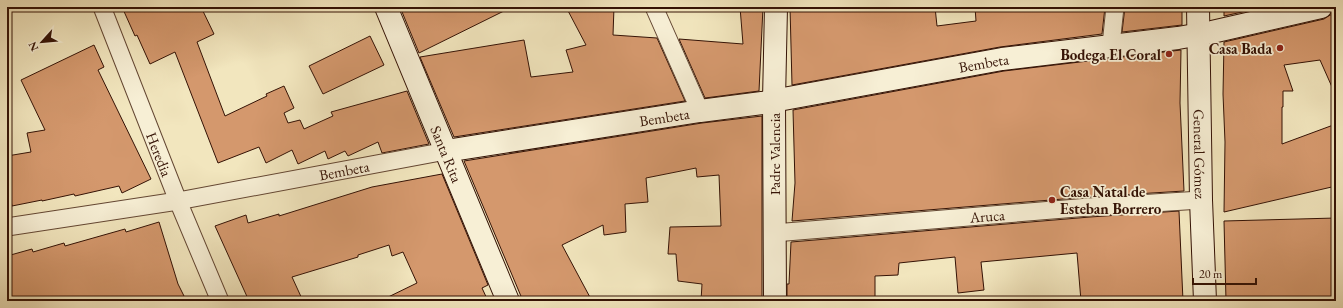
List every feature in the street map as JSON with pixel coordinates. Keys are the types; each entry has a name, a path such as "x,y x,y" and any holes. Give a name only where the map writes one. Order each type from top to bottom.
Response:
{"street":[{"name":"Heredia","path":"102,7 178,201 220,301"},
{"name":"Santa Rita","path":"386,7 508,301"},
{"path":"654,7 700,111"},
{"name":"Padre Valencia","path":"775,301 774,100 776,7"},
{"path":"1111,45 1115,7"},
{"name":"General Gómez","path":"1198,7 1201,200 1205,301"},
{"name":"Bembeta","path":"7,227 178,201 446,151 774,100 1002,59 1178,38 1321,7"},
{"name":"Aruca","path":"774,233 1089,207 1201,200"}],"building":[{"path":"122,7 201,7 214,34 197,42 225,116 267,96 266,94 284,86 294,108 284,113 288,123 300,120 304,129 333,116 331,112 407,91 429,144 382,153 378,142 348,156 345,151 328,159 325,151 298,164 292,150 266,163 259,147 218,163 175,52 150,64"},
{"path":"400,7 512,7 419,53"},
{"path":"566,7 614,7 613,35 657,38 685,101 454,137 420,57 524,40 531,77 573,72 566,50 586,45"},
{"path":"740,7 763,7 759,91 705,98 679,39 743,44"},
{"path":"790,7 935,7 937,26 976,21 975,7 1105,7 1102,34 1000,47 792,85"},
{"path":"1125,7 1182,7 1182,25 1122,32"},
{"path":"1224,7 1265,7 1224,16"},
{"path":"1336,14 1336,96 1320,60 1284,65 1293,91 1283,91 1282,144 1336,124 1336,186 1224,212 1224,42 1324,19 1330,15"},
{"path":"370,36 384,65 323,94 309,66"},
{"path":"94,45 104,67 98,70 151,179 122,193 119,186 75,196 74,194 12,206 7,178 7,156 31,152 27,133 45,130 21,80"},
{"path":"1181,50 1180,103 1184,191 1088,197 792,221 795,183 793,110 1004,71"},
{"path":"762,116 762,301 701,301 702,284 678,281 676,254 668,254 670,227 721,226 719,175 697,177 696,168 646,178 648,202 625,204 626,232 604,235 603,225 562,245 592,301 523,301 464,161 702,123"},
{"path":"442,174 488,285 482,288 488,301 380,301 417,283 403,252 392,256 389,245 358,255 358,257 292,277 303,301 249,301 215,226 246,215 248,223 279,214 279,216 372,187"},
{"path":"1179,211 1183,301 1081,301 1077,253 981,262 984,290 958,293 955,257 899,263 898,275 875,276 875,301 787,301 791,242"},
{"path":"1336,218 1335,300 1226,301 1224,221"},
{"path":"159,222 178,284 184,296 174,301 7,301 7,256 32,249 33,252 64,243 65,246 125,229 126,232"}],"place":[{"name":"Casa Bada","path":"1280,48"},
{"name":"Bodega El Coral","path":"1169,54"},
{"name":"Casa Natal de Esteban Borrero","path":"1052,200"}]}
